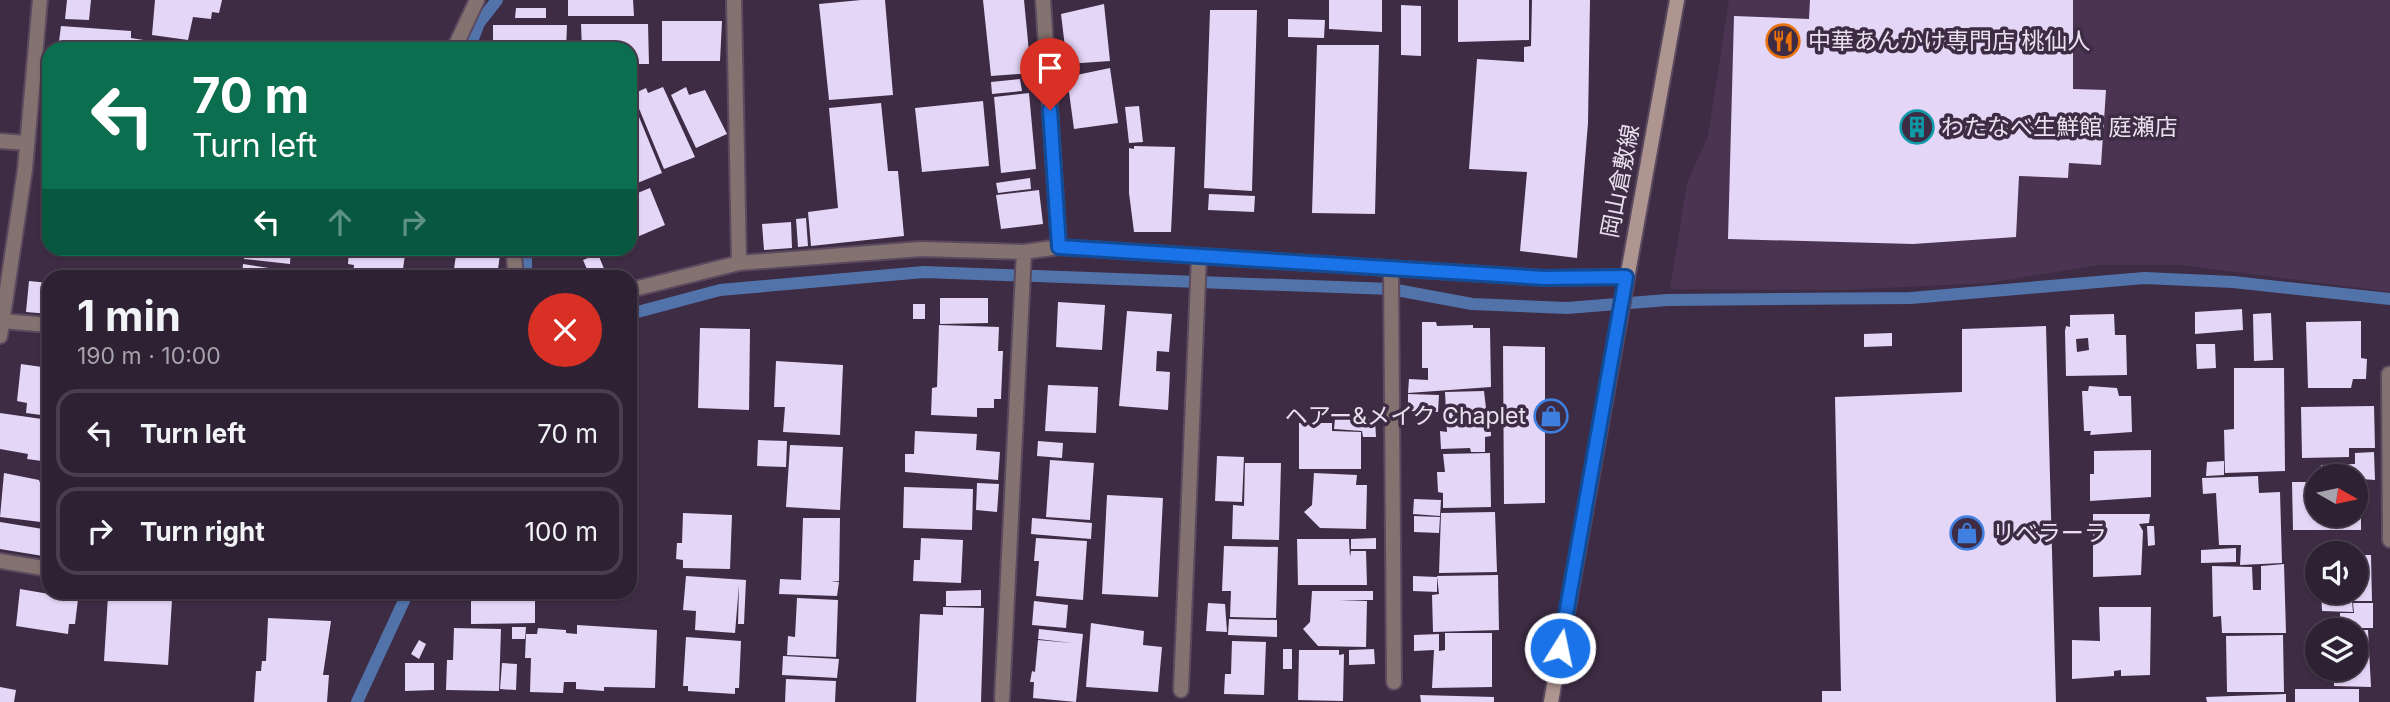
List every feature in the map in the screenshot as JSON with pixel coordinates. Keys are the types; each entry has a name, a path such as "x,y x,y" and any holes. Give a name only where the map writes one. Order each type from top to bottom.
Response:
{"main road":[{"name":"岡山倉敷線","path":"1550,702 1677,0"}],"street":[{"path":"40,0 27,143 1,328 42,325"},
{"path":"457,42 477,0"},
{"path":"734,0 739,263"},
{"path":"1043,0 1059,247"},
{"path":"0,141 27,143"},
{"path":"637,288 739,263 921,249 1024,252 1059,247 1625,282"},
{"path":"1002,699 1024,252"},
{"path":"1181,690 1199,256"},
{"path":"1391,268 1394,682"},
{"path":"2389,374 2390,540"},
{"path":"0,561 42,568"}],"shaded area":[{"path":"1729,0 2390,0 2390,292 2181,265 2099,265 1988,283 1843,290 1670,289 1687,183 1708,136"}],"building":[{"path":"67,0 91,0 89,20 65,19"},
{"path":"155,0 222,0 219,13 212,12 211,19 193,17 188,40 152,35"},
{"path":"568,0 633,0 634,16 568,16"},
{"path":"885,0 893,95 829,100 819,4"},
{"path":"983,0 1024,0 1031,73 991,76"},
{"path":"1329,0 1382,0 1382,32 1329,29"},
{"path":"1458,0 1529,0 1529,40 1458,42"},
{"path":"1532,0 1590,0 1588,123 1577,258 1520,251 1527,172 1469,169 1477,59 1524,62 1524,47 1531,46"},
{"name":"わたなべ生鮮館 庭瀬店","path":"1810,0 2073,0 2073,89 2106,90 2101,165 2069,163 2068,178 2019,176 2016,237 1913,244 1728,239 1734,16 1809,19"},
{"path":"1104,4 1110,61 1067,64 1061,14"},
{"path":"1401,5 1421,6 1421,56 1401,55"},
{"path":"516,8 546,8 546,18 515,18"},
{"path":"1210,10 1257,10 1252,191 1204,188"},
{"path":"1288,19 1325,20 1324,38 1288,37"},
{"path":"662,21 722,21 720,61 662,61"},
{"path":"581,24 648,24 649,64 637,64 637,42 582,42"},
{"path":"493,25 567,25 566,42 493,42"},
{"path":"61,26 131,31 131,38 150,41 150,42 59,42"},
{"path":"1317,45 1379,45 1375,214 1312,213"},
{"path":"1110,68 1118,123 1074,129 1067,77"},
{"path":"1020,79 1022,91 992,94 991,82"},
{"path":"663,87 695,157 664,169 637,104 637,92 646,88 648,93"},
{"path":"686,87 689,95 705,90 727,134 696,148 671,95"},
{"path":"1029,93 1036,169 1001,173 994,97"},
{"path":"983,101 989,166 922,172 915,108"},
{"path":"881,103 888,171 898,171 904,236 811,246 808,212 838,208 829,108"},
{"path":"1139,106 1143,142 1129,143 1125,107"},
{"path":"637,112 662,173 637,183"},
{"path":"1134,146 1175,147 1171,232 1134,232 1129,193 1129,148 1134,149"},
{"path":"1030,178 1031,189 998,193 996,183"},
{"path":"650,188 665,225 637,237 637,193"},
{"path":"1039,190 1043,224 1001,229 996,195"},
{"path":"1209,194 1255,196 1254,212 1208,210"},
{"path":"806,218 808,246 798,247 796,219"},
{"path":"791,222 792,248 764,250 762,224"},
{"path":"244,256 290,256 290,264 244,259"},
{"path":"348,256 405,256 403,270 354,270 354,265 348,264"},
{"path":"456,256 500,256 498,270 454,270"},
{"path":"599,256 605,270 587,270 583,260"},
{"path":"243,264 282,270 242,270"},
{"path":"29,281 42,282 42,313 26,312"},
{"path":"940,298 988,298 988,323 940,324"},
{"path":"1058,302 1105,305 1102,350 1056,347"},
{"path":"913,304 925,304 925,319 913,319"},
{"path":"2242,309 2243,330 2195,334 2195,312"},
{"path":"1127,311 1172,314 1169,352 1157,351 1156,371 1170,372 1168,410 1119,406"},
{"path":"2271,313 2273,360 2254,361 2253,314"},
{"path":"2114,314 2115,335 2126,335 2127,375 2066,376 2065,331 2066,326 2070,327 2070,315","holes":["2088,338 2089,350 2077,352 2076,339"]},
{"path":"2361,321 2361,358 2367,359 2366,379 2353,379 2351,388 2308,388 2306,322"},
{"path":"1422,322 1436,322 1437,326 1473,325 1473,328 1490,328 1491,387 1408,393 1409,379 1428,380 1428,368 1422,368"},
{"path":"939,325 999,327 998,351 1003,351 1001,399 994,399 994,408 977,408 977,417 931,415 932,388 937,387"},
{"path":"2046,326 2056,702 1822,702 1822,691 1841,691 1835,397 1962,392 1962,329"},
{"path":"700,328 750,329 749,410 698,408"},
{"path":"1892,333 1892,346 1864,347 1864,334"},
{"path":"2196,344 2215,344 2216,368 2197,369"},
{"path":"1503,346 1545,347 1545,503 1504,504"},
{"path":"776,361 843,365 840,435 783,432 785,407 774,407"},
{"path":"21,364 42,367 42,415 26,413 27,403 17,401"},
{"path":"2234,368 2284,368 2285,471 2225,473 2224,430 2234,429"},
{"path":"1048,385 1098,387 1096,433 1045,431"},
{"path":"2089,386 2117,388 2119,396 2131,396 2132,432 2090,435 2091,431 2084,431 2082,391 2088,391"},
{"path":"1484,391 1486,408 1490,408 1491,436 1485,437 1485,452 1471,452 1470,448 1441,449 1440,431 1447,432 1445,392"},
{"path":"1408,394 1439,395 1438,412 1408,411"},
{"path":"2374,406 2375,448 2349,448 2349,457 2302,458 2301,407"},
{"path":"0,413 42,419 42,461 27,459 28,454 0,449"},
{"path":"1335,419 1375,419 1376,437 1363,437 1362,431 1334,429"},
{"path":"1299,423 1332,423 1332,431 1361,432 1361,469 1299,469"},
{"path":"915,431 977,434 976,450 1000,452 998,480 905,472 905,454 914,454"},
{"path":"758,440 787,441 786,467 757,466"},
{"path":"1038,441 1063,443 1062,458 1037,456"},
{"path":"790,445 843,447 840,510 786,507"},
{"path":"2151,450 2151,497 2090,501 2090,474 2094,474 2094,451"},
{"path":"2374,452 2375,480 2368,479 2368,464 2355,464 2355,453"},
{"path":"1490,453 1491,507 1443,508 1443,493 1438,492 1437,472 1445,472 1443,454"},
{"path":"1217,456 1244,457 1242,502 1215,501"},
{"path":"1050,460 1094,463 1090,520 1046,517"},
{"path":"2224,461 2224,475 2206,476 2207,462"},
{"path":"1245,463 1281,463 1279,540 1232,539 1233,505 1244,506"},
{"path":"4,473 39,480 42,488 42,522 0,517"},
{"path":"1314,473 1357,475 1356,485 1367,485 1366,529 1320,528 1304,512 1312,505"},
{"path":"2258,476 2259,493 2280,492 2282,563 2240,565 2241,545 2219,545 2216,493 2203,494 2202,478"},
{"path":"2292,482 2305,482 2305,527 2361,527 2361,530 2293,530"},
{"path":"977,483 999,484 997,512 976,510"},
{"path":"904,487 973,489 972,530 903,528"},
{"path":"1107,495 1163,498 1158,597 1102,594"},
{"path":"1414,499 1441,500 1440,516 1413,514"},
{"path":"1495,512 1497,572 1439,573 1441,513"},
{"path":"683,513 732,515 730,569 683,568 683,560 676,559 677,543 682,543"},
{"path":"2093,514 2150,514 2149,523 2139,524 2143,531 2141,575 2093,577"},
{"path":"1414,516 1440,517 1439,533 1414,532"},
{"path":"803,518 840,518 839,581 831,581 839,582 837,596 779,594 780,579 801,580"},
{"path":"1032,518 1092,523 1091,539 1031,534"},
{"path":"0,522 42,529 42,556 0,549"},
{"path":"2147,526 2154,526 2155,545 2148,546"},
{"path":"921,538 963,540 961,583 913,581 914,560 920,560"},
{"path":"1036,538 1087,541 1083,600 1036,596 1039,561 1034,561"},
{"path":"1376,538 1376,549 1351,549 1351,539"},
{"path":"1297,539 1349,539 1350,557 1351,551 1366,551 1367,585 1298,585"},
{"path":"1224,546 1278,547 1276,618 1230,617 1231,591 1222,591"},
{"path":"2236,548 2236,562 2201,563 2201,550"},
{"path":"2368,555 2371,555 2372,601 2368,601"},
{"path":"2284,564 2286,633 2222,633 2221,616 2213,617 2212,566 2252,567 2253,590 2261,590 2261,566"},
{"path":"1498,575 1499,630 1433,632 1432,595 1439,594 1437,576"},
{"path":"686,576 746,580 744,624 738,624 739,585 735,633 695,630 696,611 683,610"},
{"path":"1413,576 1437,577 1437,592 1413,591"},
{"path":"20,589 42,593 42,599 78,599 75,624 69,624 68,634 16,626"},
{"path":"981,590 981,606 946,606 946,591"},
{"path":"1312,591 1373,591 1373,600 1339,600 1367,601 1366,647 1318,646 1303,629 1310,622"},
{"path":"797,598 838,600 836,657 787,655 788,636 795,637"},
{"path":"108,599 172,600 168,665 104,661"},
{"path":"471,599 535,599 535,623 471,624"},
{"path":"1034,601 1068,605 1066,628 1032,625"},
{"path":"1208,603 1225,604 1227,632 1206,631"},
{"path":"2373,603 2373,628 2368,628 2368,618 2340,618 2340,613 2354,613 2353,604"},
{"path":"2322,604 2352,604 2353,612 2322,611"},
{"path":"943,607 984,608 981,702 916,702 920,614 943,615"},
{"path":"2099,607 2151,607 2150,675 2121,676 2121,670 2114,671 2114,676 2072,679 2072,640 2100,641"},
{"path":"268,618 331,621 323,675 329,675 327,702 254,702 256,671 261,671 262,661 266,661"},
{"path":"1229,619 1277,620 1277,637 1228,635"},
{"path":"1091,623 1144,631 1143,645 1162,647 1158,692 1086,687"},
{"path":"577,625 657,630 655,688 604,687 604,691 576,689 576,682 564,682 563,693 530,692 531,658 525,658 526,634 537,634 538,628 566,630 566,633 577,634"},
{"path":"512,627 526,627 525,639 512,639"},
{"path":"454,628 501,629 499,691 446,690 447,660 453,660"},
{"path":"1039,629 1083,634 1076,702 1033,698 1034,682 1030,682 1032,671 1035,672 1038,640 1072,643 1038,639"},
{"path":"2368,630 2371,687 2334,686 2334,681 2368,681"},
{"path":"1445,633 1492,633 1492,687 1432,688 1434,650 1414,651 1414,635 1439,634 1439,651 1445,650"},
{"path":"2283,635 2284,692 2227,692 2226,636"},
{"path":"686,637 741,641 739,688 735,688 735,694 688,691 688,686 683,686"},
{"path":"419,640 426,644 419,659 411,654"},
{"path":"1232,641 1266,642 1264,695 1224,694 1225,674 1231,674"},
{"path":"1283,649 1292,649 1292,669 1283,669"},
{"path":"1374,649 1375,664 1349,665 1349,650"},
{"path":"1299,650 1339,650 1339,655 1344,654 1343,701 1298,700"},
{"path":"783,656 839,659 837,678 782,675"},
{"path":"405,663 434,663 434,690 405,691"},
{"path":"502,663 517,664 516,690 500,689"},
{"path":"786,679 836,681 835,702 785,702"},
{"path":"0,687 16,690 14,702 0,702"},
{"path":"2295,689 2359,689 2359,702 2295,702"},
{"path":"2286,694 2286,702 2207,702 2206,697"},
{"path":"1420,695 1494,697 1494,702 1421,702"}],"waterway":[{"path":"472,42 479,23 497,0"},
{"path":"526,256 526,270"},
{"path":"637,312 720,290 924,272 1391,289 1472,304 1567,308 1667,300 1911,298 2144,278 2233,282 2390,299"},
{"path":"357,702 405,599"}],"place":[{"name":"中華あんかけ専門店 桃仙人","path":"1783,41"},
{"name":"わたなべ生鮮館 庭瀬店","path":"1917,127"},
{"name":"ヘアー&メイク Chaplet","path":"1551,416"},
{"name":"リベラーラ","path":"1967,533"}],"route":[{"path":"1050,110 1059,247 1544,278 1626,277 1560,648"}]}
